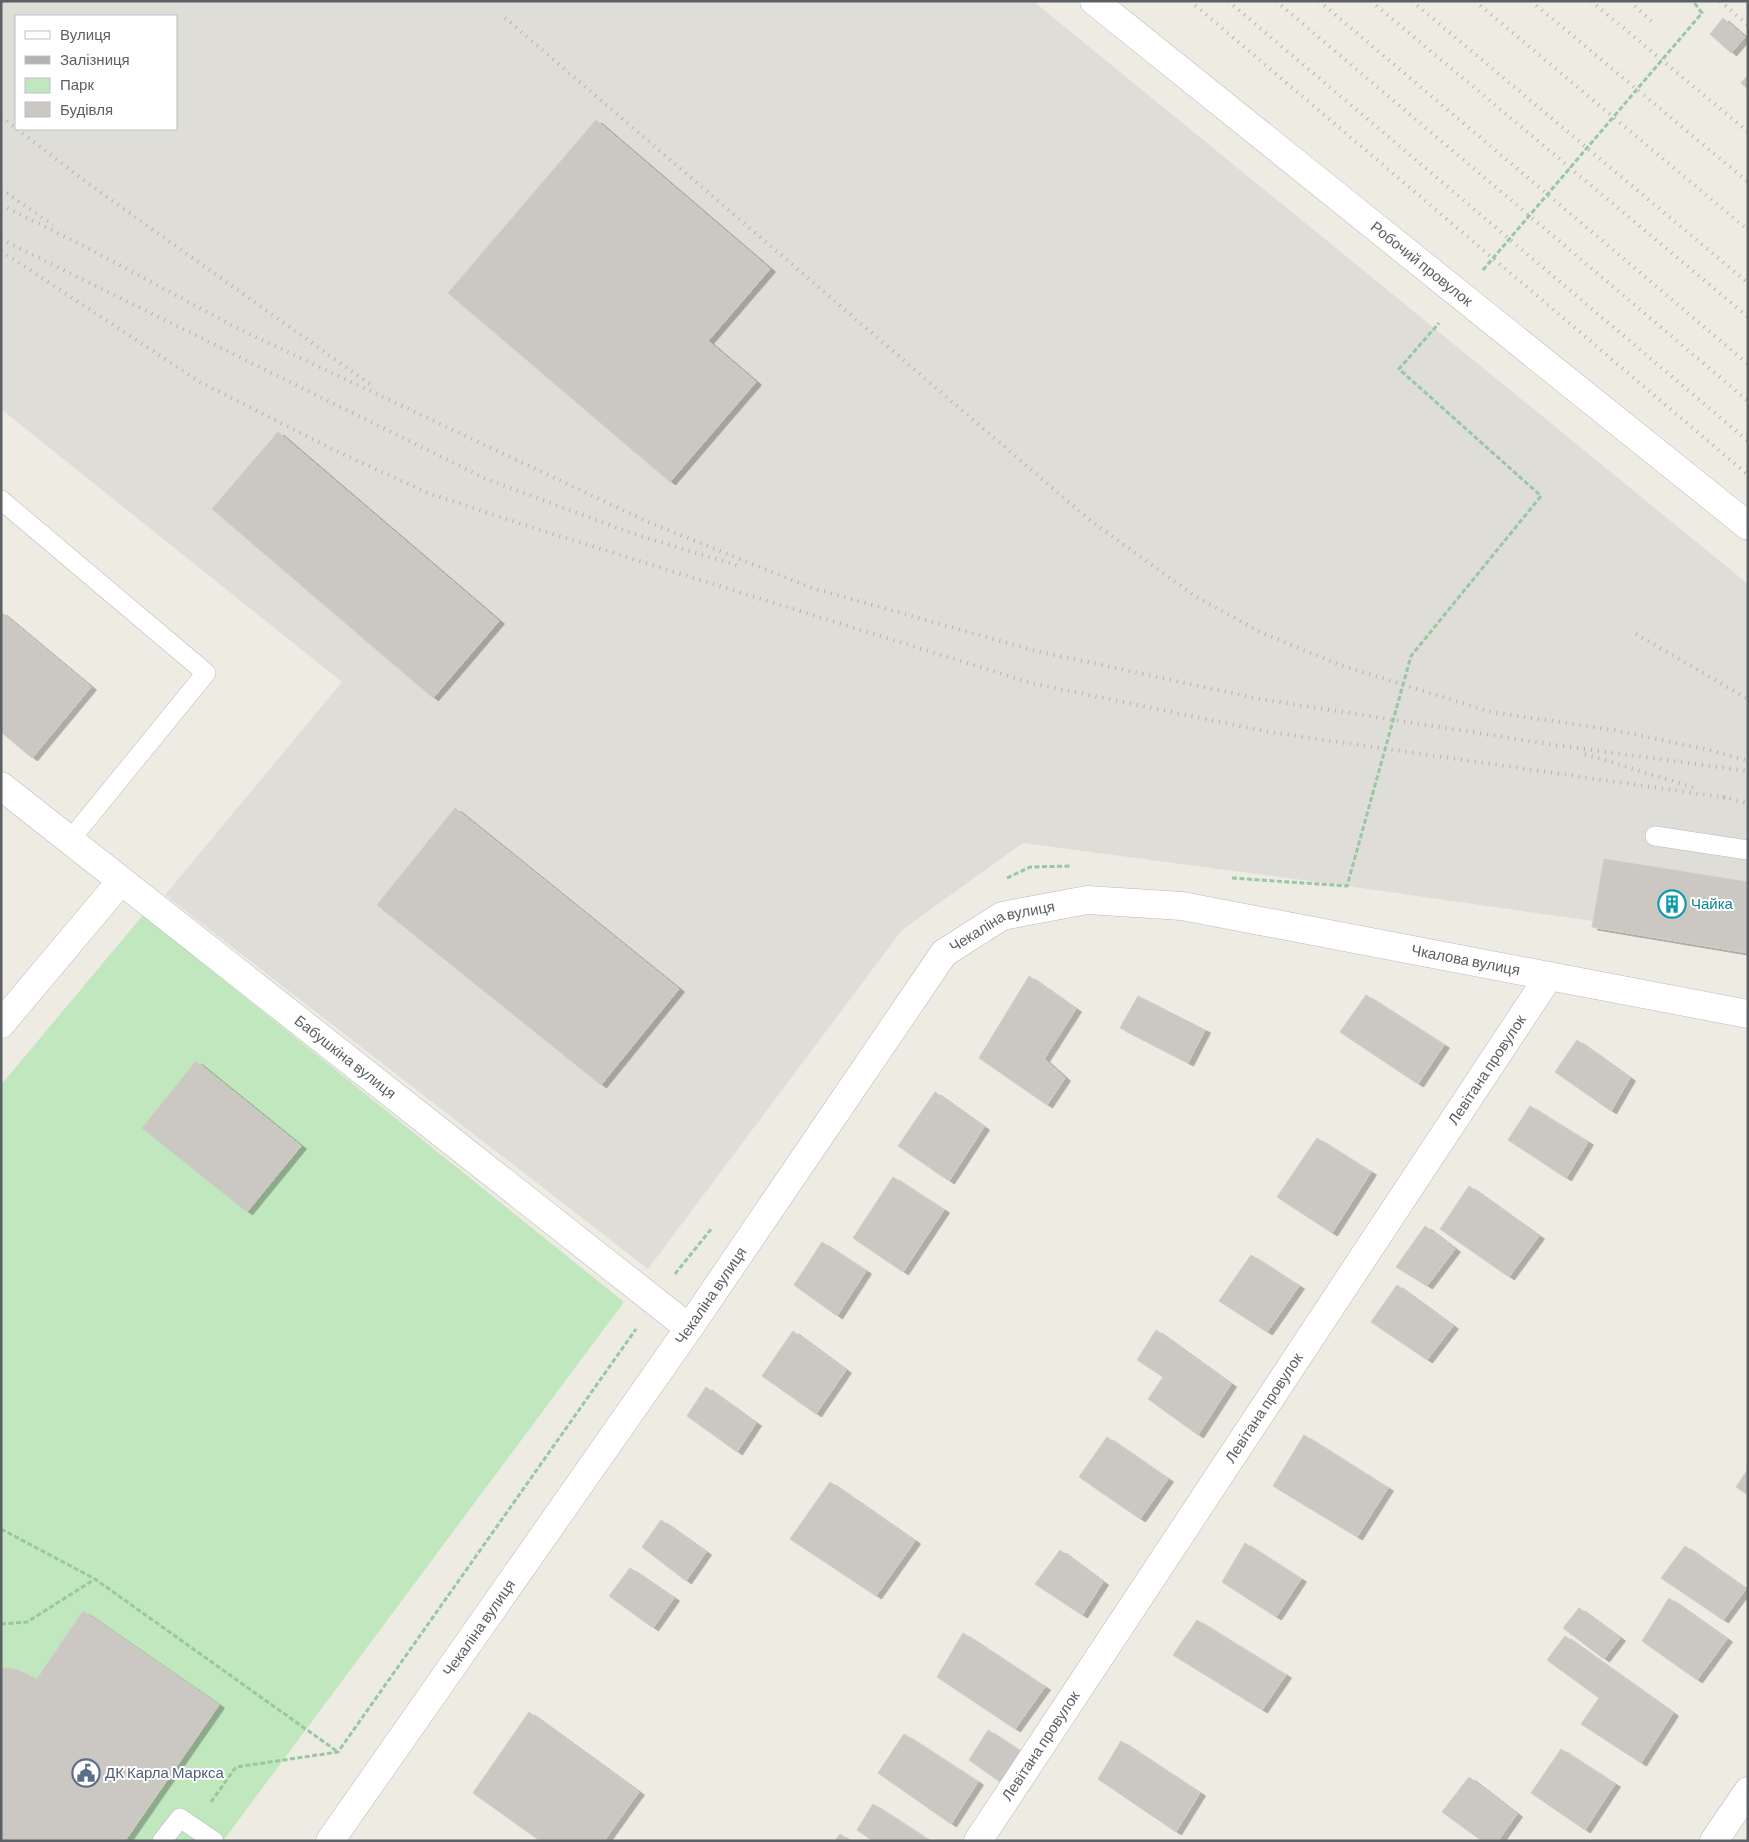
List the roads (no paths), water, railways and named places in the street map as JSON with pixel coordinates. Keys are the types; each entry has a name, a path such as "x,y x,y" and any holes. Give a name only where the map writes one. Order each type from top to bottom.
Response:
{"street":[{"name":"Робочий провулок","path":"1094,1 1748,526"},
{"name":"Бабушкіна вулиця","path":"1,786 654,1298 689,1328"},
{"path":"1,1024 121,881"},
{"name":"Чекаліна вулиця","path":"330,1841 689,1328 944,952 1002,916 1011,914 1087,900 1182,906"},
{"name":"Чкалова вулиця","path":"1182,906 1748,1014"},
{"name":"Левітана провулок","path":"978,1841 1549,976"},
{"path":"1714,1841 1748,1791"}],"lane":[{"path":"1,500 206,673 70,840"},
{"path":"1655,836 1748,850"},
{"path":"162,1841 180,1818 214,1841"}],"railway":[{"path":"1190,1 1748,475"},
{"path":"1228,1 1748,441"},
{"path":"1276,1 1748,401"},
{"path":"1319,1 1748,364"},
{"path":"1371,1 1748,317"},
{"path":"1412,1 1748,283"},
{"path":"1475,1 1748,230"},
{"path":"1531,1 1748,182"},
{"path":"1591,1 1748,132"},
{"path":"1630,1 1652,22"},
{"path":"1720,1 1748,25"},
{"path":"505,18 1091,521 1195,596 1260,632 1340,665 1491,712 1614,730 1705,749 1748,761"},
{"path":"1,117 15,127"},
{"path":"18,130 86,182 371,385"},
{"path":"1,189 53,225"},
{"path":"1,205 84,246 239,329 648,522 812,588 1036,651 1260,699 1555,745 1748,771"},
{"path":"1,239 486,479 631,533 742,567"},
{"path":"1,251 200,382 336,451 428,493 543,531 1031,683 1269,732 1728,798"},
{"path":"1636,634 1748,699"},
{"path":"1585,754 1695,788"},
{"path":"1723,797 1748,803"}],"place":[{"name":"Чайка","path":"1672,904"},
{"name":"ДК Карла Маркса","path":"86,1773"}]}
